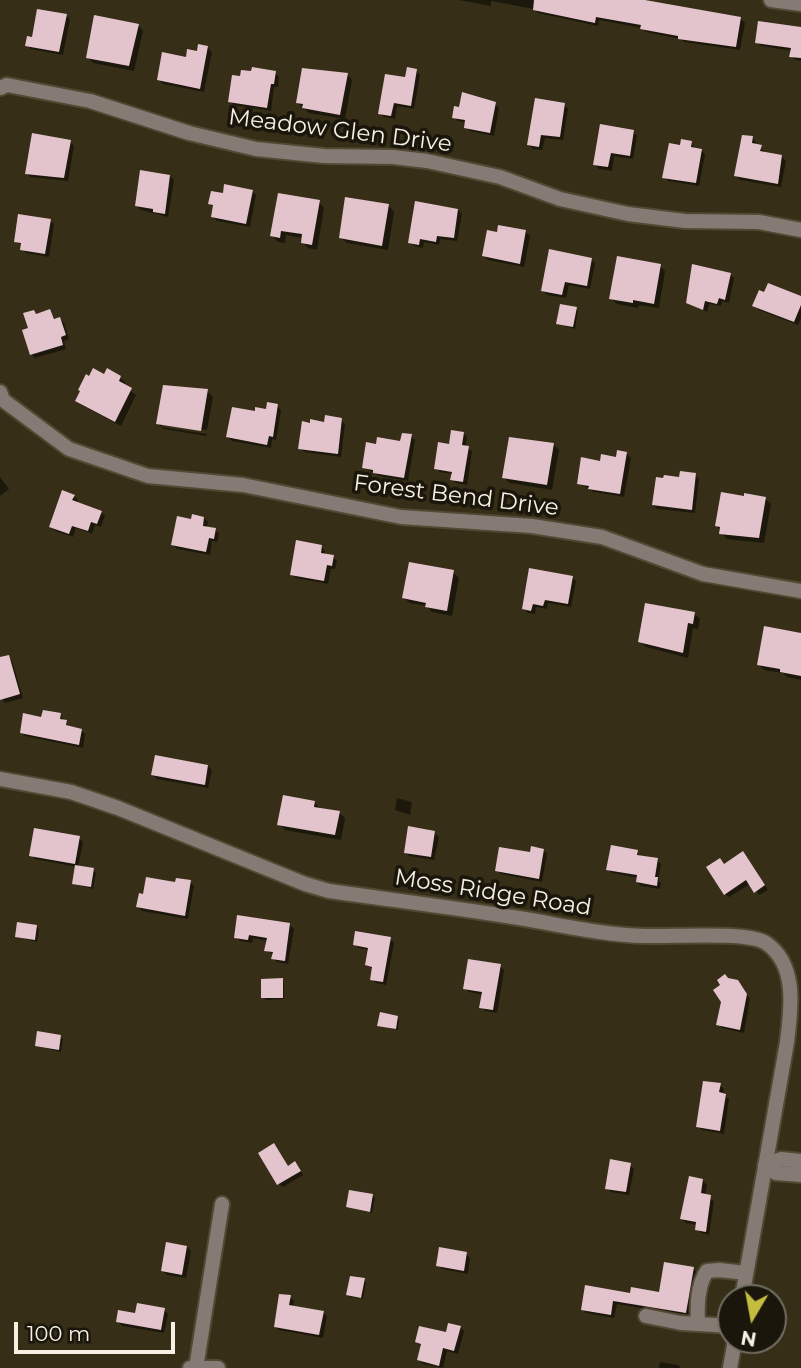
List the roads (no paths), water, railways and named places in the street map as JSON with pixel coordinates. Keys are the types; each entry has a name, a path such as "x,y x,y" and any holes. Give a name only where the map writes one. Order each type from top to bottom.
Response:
{"street":[{"path":"771,0 801,4"},
{"name":"Meadow Glen Drive","path":"0,88 7,85 90,101 189,133 257,149 324,156 393,157 427,161 500,177 560,198 628,214 685,221 759,222 801,230"},
{"name":"Forest Bend Drive","path":"0,392 3,400 69,449 148,476 243,485 401,517 532,526 602,537 703,574 801,591"},
{"name":"Moss Ridge Road","path":"0,779 71,792 329,891 520,918 608,934 738,936 765,942 775,951 785,969 792,992 787,1042 744,1284"},
{"path":"765,1165 781,1159 801,1161"},
{"path":"765,1165 776,1173 801,1175"},
{"path":"196,1368 222,1204"},
{"path":"698,1323 701,1280 707,1271 719,1269 746,1273"},
{"path":"646,1316 681,1323 717,1325"},
{"path":"190,1368 218,1368"}]}
